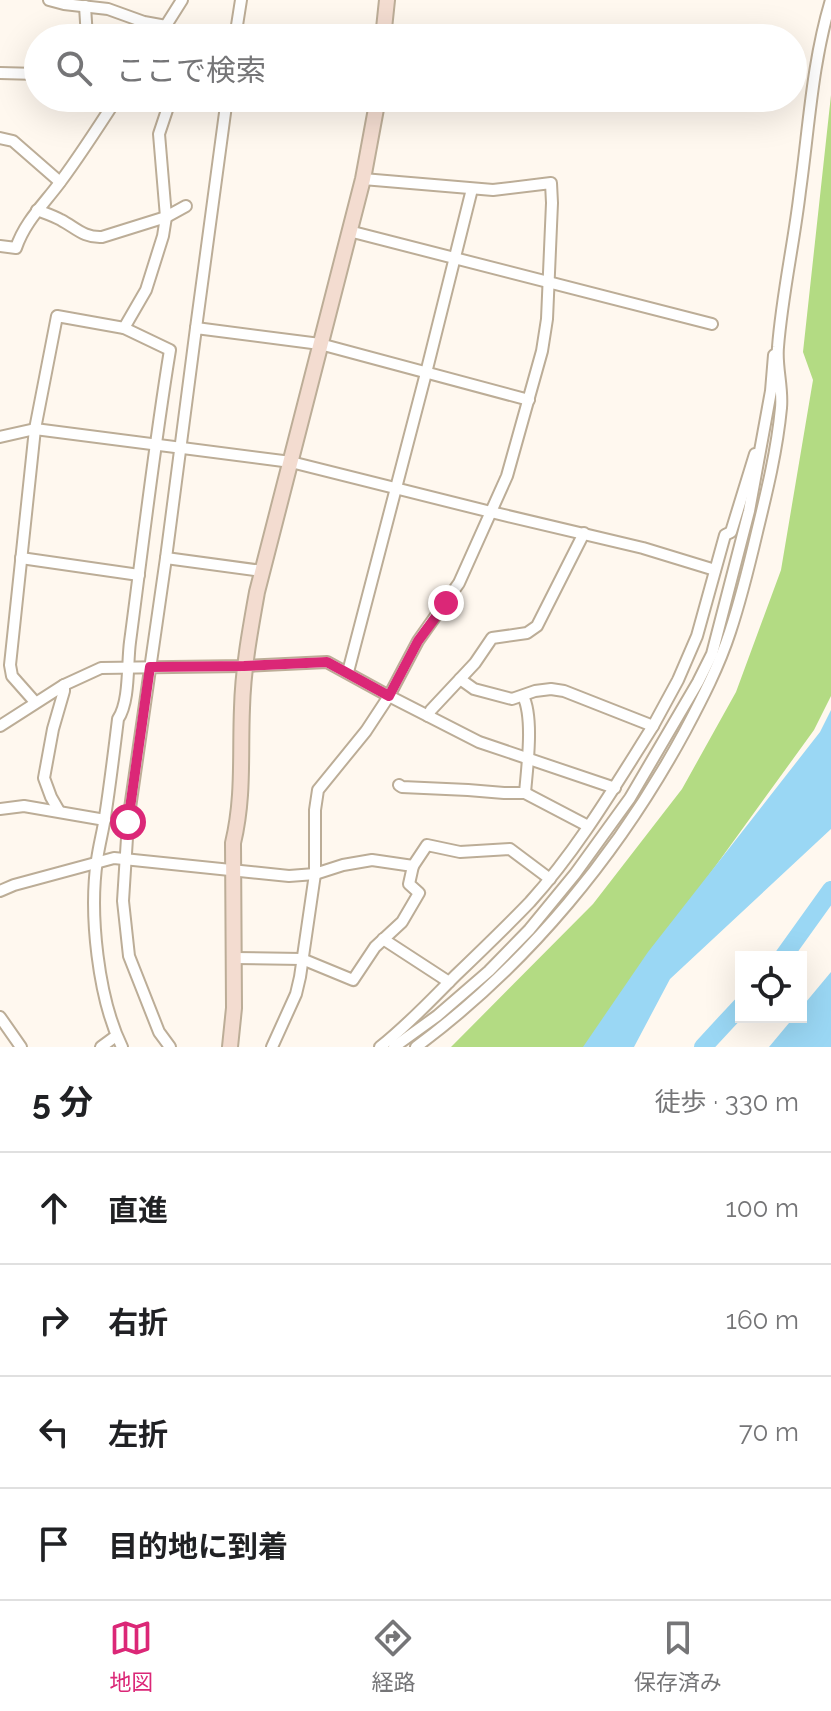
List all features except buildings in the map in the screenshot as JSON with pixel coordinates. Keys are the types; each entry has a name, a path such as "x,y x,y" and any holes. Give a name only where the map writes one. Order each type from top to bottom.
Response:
{"street":[{"path":"49,0 108,9 155,24"},
{"path":"167,24 182,0"},
{"path":"237,24 241,0"},
{"path":"383,24 384,0"},
{"path":"416,1047 488,987 553,922 577,893 630,822 658,778 703,697 729,634 745,581 778,436 782,383 777,351 816,60 831,0"},
{"path":"85,6 86,24"},
{"path":"0,73 24,74"},
{"path":"0,246 16,248 20,235 108,112"},
{"path":"124,328 146,290 163,236 166,217 159,134 166,112"},
{"path":"170,1047 159,1032 129,956 123,901 128,822 225,112"},
{"path":"230,1047 234,1008 233,843 242,794 244,666 262,571 363,179 371,112"},
{"path":"0,138 13,141 60,182"},
{"path":"272,1047 296,994 315,874 318,790 366,731 389,696 418,641 459,583 507,476 529,400 547,319 551,183 493,190 363,179"},
{"path":"348,672 472,189"},
{"path":"37,210 61,219 92,238 166,217 186,206"},
{"path":"349,231 712,324"},
{"path":"35,702 12,676 10,665 35,429 57,316 124,328 170,350 155,443 123,711 118,719 105,820 96,862 96,946 103,988 119,1042 101,1047"},
{"path":"196,328 320,344 529,400"},
{"path":"394,1047 437,1016 489,971 529,930 575,874 630,798 676,720 712,654 749,511 771,391 773,356 777,351"},
{"path":"0,437 35,429 291,462 643,548 715,570"},
{"path":"380,1047 410,1022 530,902 615,788 678,680 697,636 725,535 731,532 754,455 761,450"},
{"path":"428,716 492,638 527,633 537,626 584,533"},
{"path":"21,558 139,575"},
{"path":"166,558 262,571"},
{"path":"0,638 12,639"},
{"path":"0,726 64,685 101,668 327,662 479,742 615,788"},
{"path":"460,679 474,689 512,699 535,691 564,691 653,726"},
{"path":"59,811 44,778 64,685"},
{"path":"523,696 527,705 525,793"},
{"path":"399,785 525,793 588,826"},
{"path":"0,809 24,806 105,820"},
{"path":"233,958 302,959 353,980 375,947 402,922 419,893 409,884 413,866 427,845 460,852 510,849 550,879"},
{"path":"0,891 114,858 289,876 315,874 372,860 413,866"},
{"path":"383,939 449,982"},
{"path":"0,1017 21,1047"}],"green space":[{"path":"831,95 831,696 814,730 657,947 593,1047 451,1047 593,904 682,789 736,692 781,570 813,380 803,352"}],"water":[{"path":"831,710 831,829 670,979 634,1047 583,1047 648,952 820,732"},
{"path":"831,972 831,1047 769,1047 789,1023 807,1023 807,1001"}],"waterway":[{"path":"787,951 831,890"},
{"path":"703,1047 735,1012"}],"route":[{"path":"128,822 150,667 327,662 389,696 418,641 446,603"}]}
